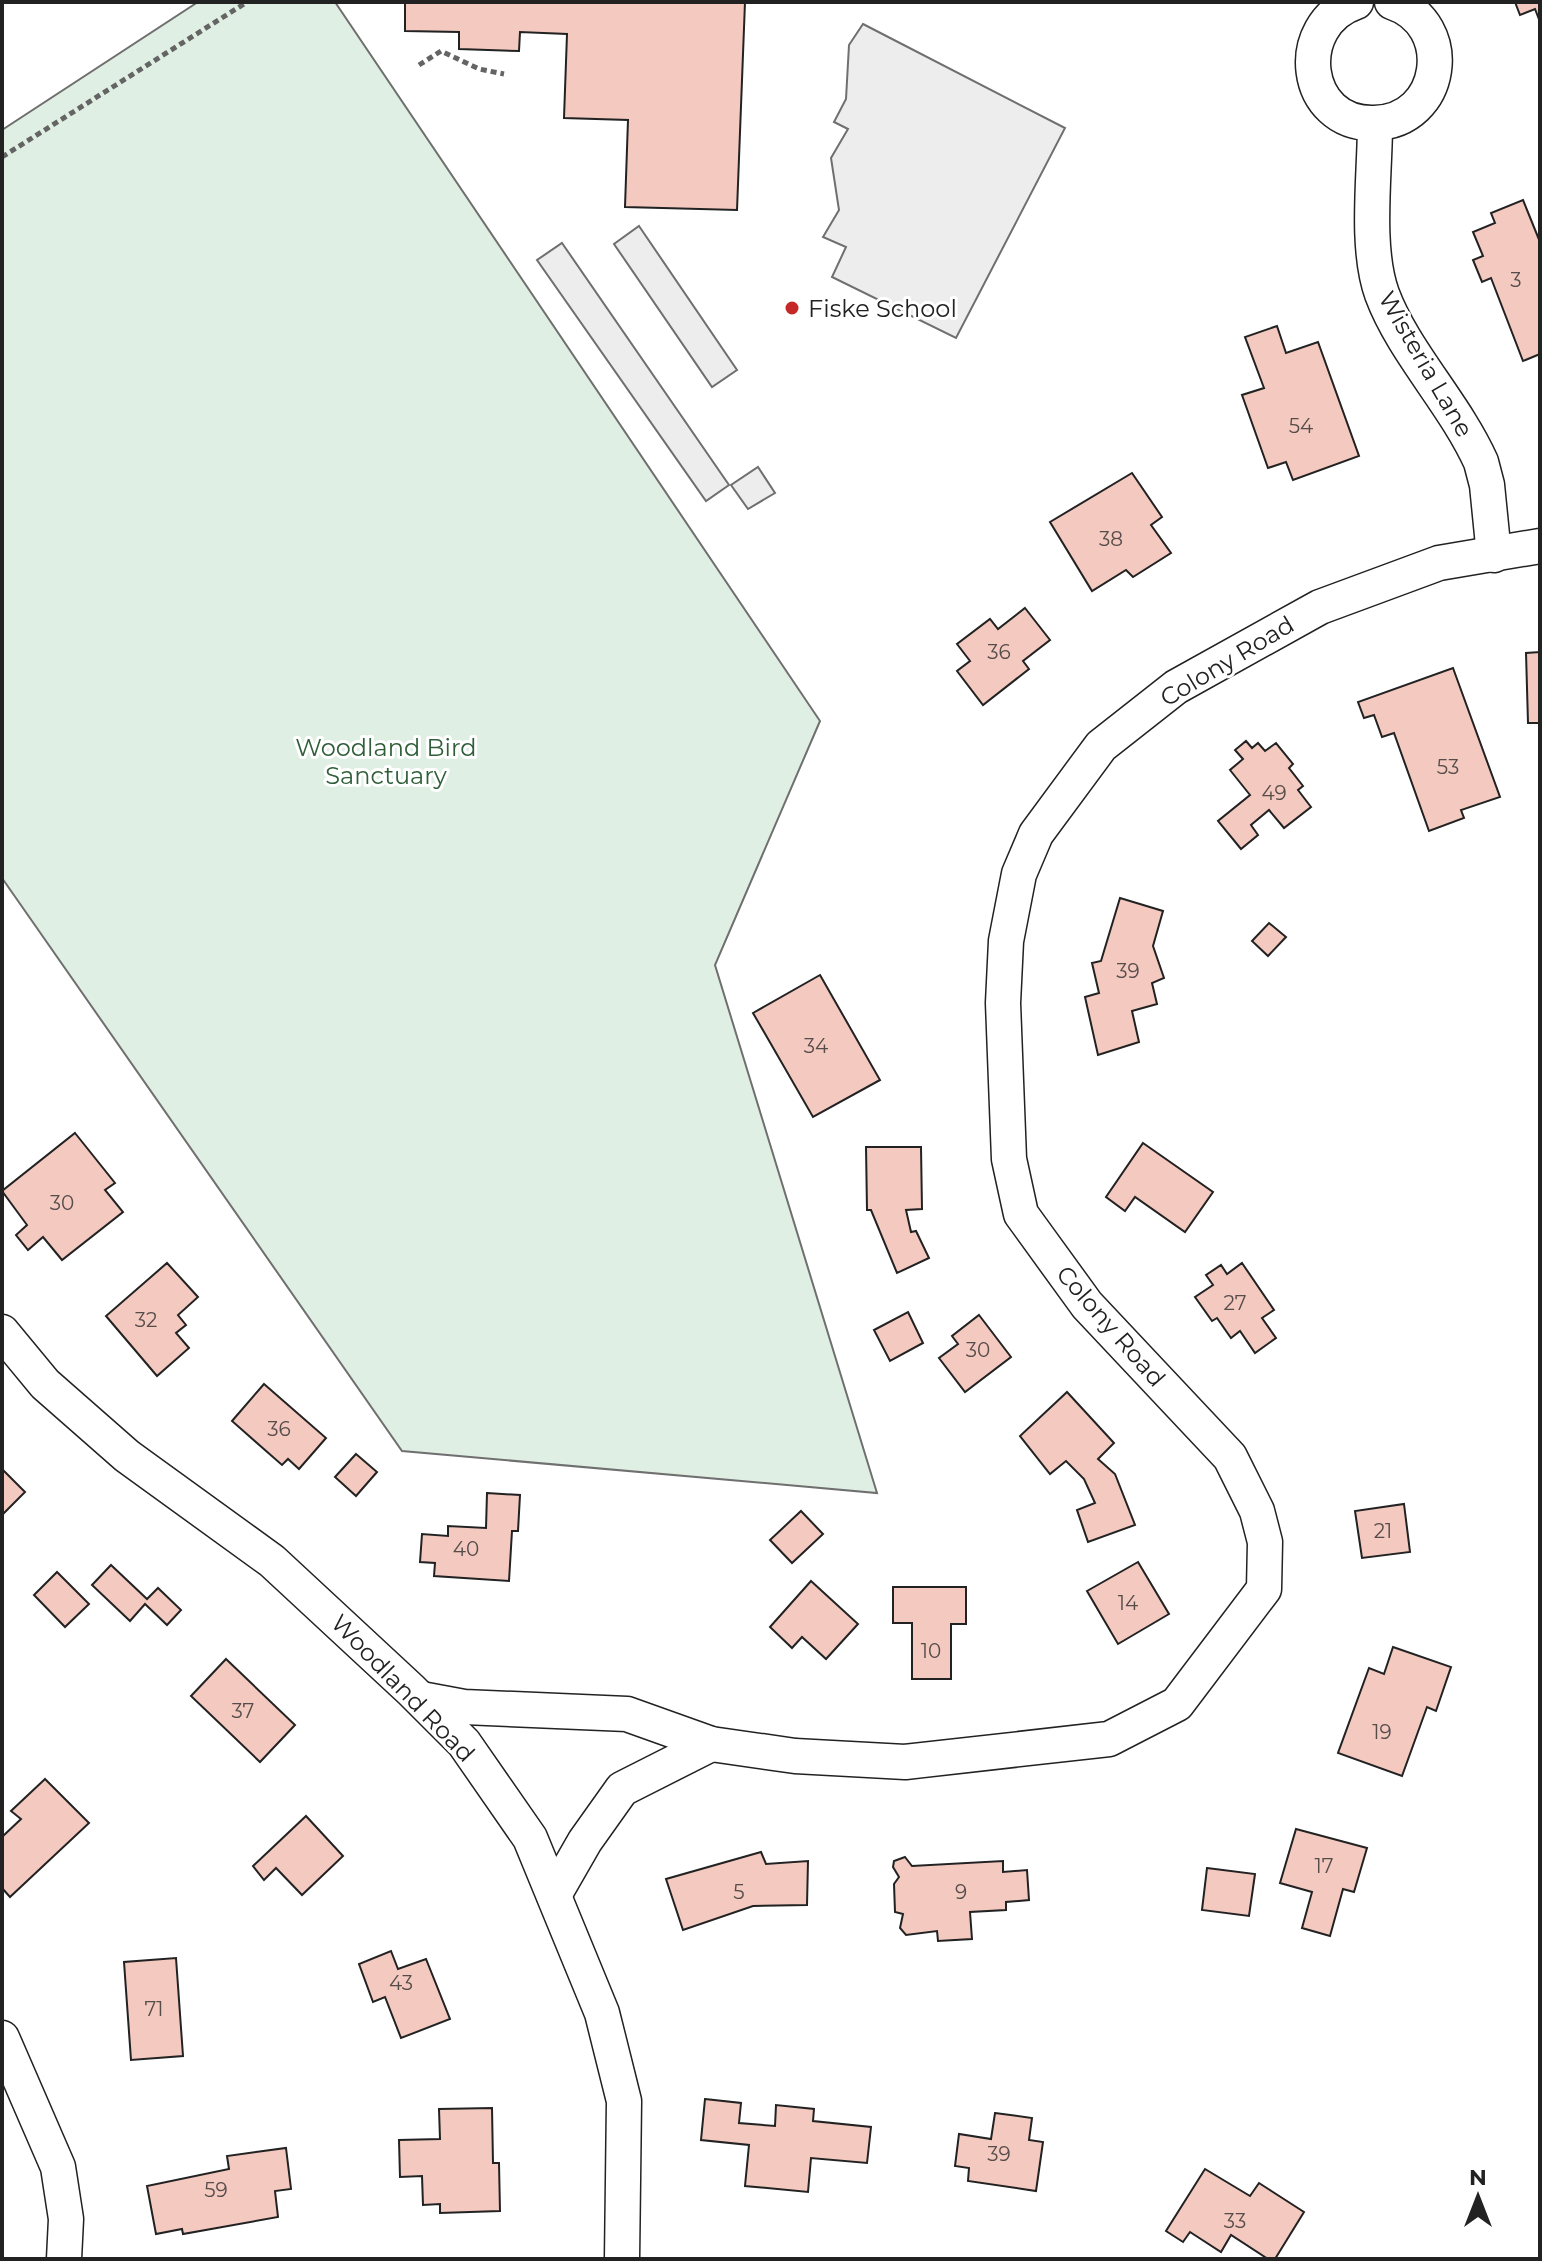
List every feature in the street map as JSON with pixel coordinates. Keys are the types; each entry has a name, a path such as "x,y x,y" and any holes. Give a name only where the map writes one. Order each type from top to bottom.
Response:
{"street":[{"path":"1356,2 1337,11 1319,30 1312,68 1320,93 1338,112 1350,119 1375,124 1389,122 1414,109 1424,99 1437,61 1430,34 1413,12 1392,2"},
{"name":"Wisteria Lane","path":"1375,124 1374,246 1377,279 1391,312 1481,462 1487,485 1494,555"},
{"name":"Colony Road","path":"421,1699 464,1707 627,1714 711,1744 795,1756 905,1762 1109,1739 1177,1704 1264,1589 1265,1542 1257,1511 1230,1457 1087,1305 1021,1214 1009,1159 1003,1003 1006,941 1019,874 1036,834 1101,746 1176,687 1320,607 1439,563 1540,546"},
{"name":"Woodland Road","path":"2,1332 45,1384 127,1456 272,1561 421,1699 464,1743 530,1838 602,2013 624,2101 622,2259"},
{"path":"554,1895 585,1841 622,1789 711,1744"},
{"path":"2,2038 58,2167 66,2219 64,2259"}],"path":[{"path":"2,157 247,2"},
{"path":"419,65 441,51 479,69 504,74"}],"green space":[{"name":"Woodland Bird Sanctuary","path":"198,2 335,2 820,721 715,965 877,1493 402,1451 2,878 2,130"}],"shaded area":[{"path":"863,24 1065,128 956,338 832,277 846,247 823,237 839,210 831,158 848,129 834,122 846,99 849,45"},
{"path":"639,226 737,370 712,387 614,244"},
{"path":"562,243 729,485 706,501 537,260"},
{"path":"758,467 775,493 748,509 731,485"}],"building":[{"path":"405,2 745,2 737,210 625,207 628,120 564,118 567,34 520,32 519,51 459,49 459,32 405,31"},
{"path":"1515,2 1540,2 1540,22 1535,9 1520,15"},
{"path":"1523,200 1540,242 1540,354 1523,361 1491,278 1482,282 1473,260 1483,256 1473,232 1495,223 1491,213"},
{"path":"1277,326 1286,353 1318,342 1359,456 1293,480 1286,462 1268,468 1242,395 1264,388 1245,337"},
{"path":"1132,473 1162,517 1151,525 1171,553 1133,577 1126,570 1092,591 1050,522"},
{"path":"1025,608 1050,640 1023,661 1029,669 983,705 957,671 970,661 957,644 990,619 998,629"},
{"path":"1540,652 1540,723 1528,723 1526,653"},
{"path":"1453,668 1500,797 1461,810 1464,818 1429,831 1394,733 1382,737 1374,715 1364,718 1358,702"},
{"path":"1246,741 1252,748 1258,743 1265,751 1276,743 1293,764 1289,768 1303,786 1298,790 1311,807 1284,828 1269,810 1251,825 1258,835 1241,849 1218,821 1250,795 1230,770 1243,759 1235,750"},
{"path":"1120,898 1163,911 1153,946 1164,978 1152,983 1157,1004 1132,1011 1139,1042 1098,1055 1085,997 1099,993 1092,963 1101,961"},
{"path":"1269,923 1286,937 1268,956 1252,941"},
{"path":"820,975 880,1080 813,1117 753,1013"},
{"path":"75,1133 115,1183 105,1190 123,1212 62,1260 43,1237 28,1250 16,1235 27,1225 2,1191"},
{"path":"1143,1143 1213,1192 1185,1232 1135,1197 1125,1211 1106,1197"},
{"path":"866,1147 921,1147 922,1209 906,1210 911,1232 916,1231 929,1258 897,1273 871,1210 867,1210"},
{"path":"167,1263 198,1297 178,1315 186,1325 176,1333 189,1348 157,1376 106,1316"},
{"path":"1242,1263 1274,1310 1262,1318 1276,1338 1255,1353 1240,1331 1231,1338 1217,1318 1212,1321 1195,1297 1213,1285 1206,1275 1221,1265 1227,1274"},
{"path":"908,1312 923,1343 890,1361 874,1330"},
{"path":"979,1315 1011,1357 965,1392 939,1358 958,1344 952,1336"},
{"path":"264,1384 326,1438 299,1469 288,1459 282,1465 232,1421"},
{"path":"1067,1392 1114,1443 1098,1459 1115,1474 1135,1525 1088,1542 1077,1510 1095,1503 1084,1479 1066,1461 1050,1474 1020,1436"},
{"path":"356,1454 377,1472 356,1496 335,1477"},
{"path":"2,1469 25,1492 2,1515"},
{"path":"487,1493 520,1495 518,1531 512,1531 509,1581 434,1576 435,1563 420,1562 422,1534 448,1536 448,1526 486,1528"},
{"path":"1404,1504 1410,1552 1362,1558 1355,1511"},
{"path":"801,1511 823,1534 792,1563 770,1540"},
{"path":"1138,1562 1169,1614 1118,1644 1087,1591"},
{"path":"111,1565 147,1599 158,1588 181,1610 167,1625 145,1604 130,1621 92,1585"},
{"path":"57,1572 89,1604 65,1627 34,1595"},
{"path":"811,1581 858,1624 826,1659 802,1637 792,1648 770,1627"},
{"path":"893,1587 966,1587 966,1624 951,1624 951,1679 912,1679 912,1623 893,1623"},
{"path":"1393,1647 1451,1667 1436,1711 1427,1707 1402,1776 1338,1753 1369,1668 1384,1674"},
{"path":"226,1659 295,1725 260,1762 191,1696"},
{"path":"45,1779 89,1823 10,1897 2,1888 2,1837 21,1819 11,1811"},
{"path":"306,1816 343,1856 302,1895 276,1868 264,1880 253,1866"},
{"path":"1296,1829 1367,1848 1354,1892 1343,1889 1330,1936 1302,1928 1312,1892 1280,1883"},
{"path":"761,1852 766,1864 808,1861 807,1905 753,1906 683,1930 666,1879"},
{"path":"905,1857 912,1866 1003,1861 1003,1872 1027,1870 1029,1900 1006,1902 1006,1910 970,1912 972,1939 938,1941 937,1931 906,1935 900,1928 903,1914 895,1912 894,1884 899,1877 893,1867 894,1861"},
{"path":"1207,1868 1255,1874 1249,1916 1202,1910"},
{"path":"391,1951 398,1969 426,1959 450,2019 401,2038 385,1997 373,2002 359,1964"},
{"path":"176,1958 183,2056 131,2060 124,1962"},
{"path":"705,2099 741,2103 739,2123 775,2126 776,2105 814,2109 813,2121 871,2127 867,2163 811,2158 808,2192 745,2186 749,2145 701,2140"},
{"path":"492,2108 493,2163 499,2163 500,2211 440,2213 440,2204 423,2205 422,2176 400,2177 399,2140 440,2139 439,2109"},
{"path":"995,2113 1032,2118 1029,2140 1043,2142 1036,2191 968,2181 969,2168 955,2166 959,2134 991,2139"},
{"path":"286,2148 291,2189 275,2191 278,2217 183,2234 182,2229 156,2234 147,2186 229,2169 227,2156"},
{"path":"1205,2169 1250,2196 1259,2183 1304,2212 1275,2259 1268,2259 1231,2235 1221,2252 1190,2232 1183,2242 1166,2231"}],"place":[{"name":"Fiske School","path":"792,308"}]}
